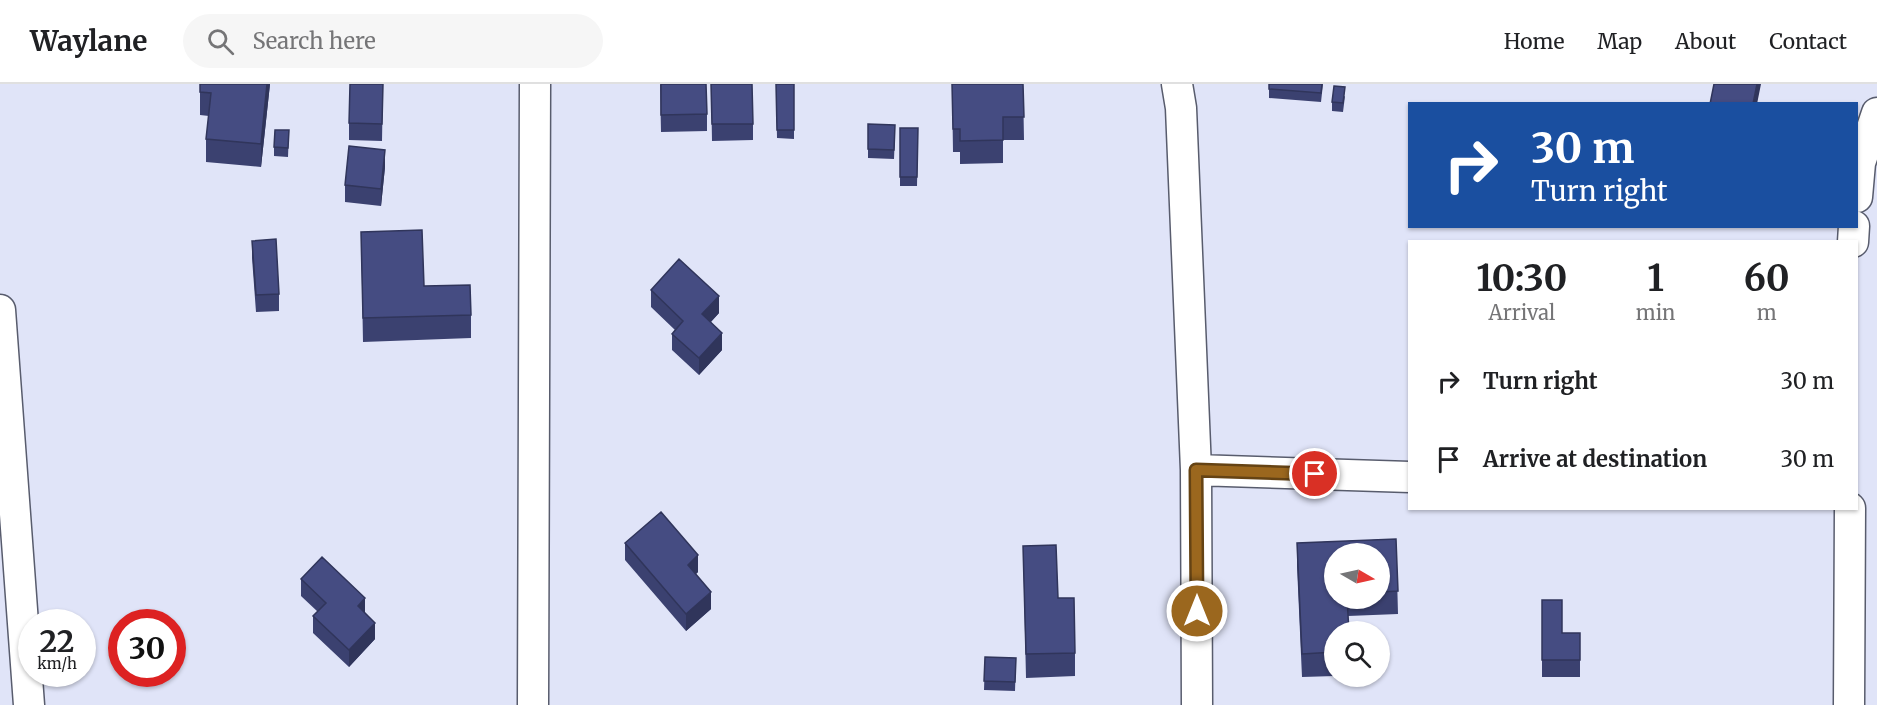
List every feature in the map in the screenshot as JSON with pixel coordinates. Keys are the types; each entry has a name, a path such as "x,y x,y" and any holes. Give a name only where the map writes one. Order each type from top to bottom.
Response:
{"street":[{"path":"533,705 535,84"},
{"path":"1178,84 1181,108 1196,470 1197,705"},
{"path":"1858,186 1860,163 1877,113"},
{"path":"0,310 29,705"},
{"path":"1196,470 1408,477"},
{"path":"1849,705 1850,510"}],"building":[{"path":"200,84 267,84 261,144 206,139 211,93 200,92"},
{"path":"350,84 383,84 382,124 349,123"},
{"path":"661,84 706,84 707,114 661,115"},
{"path":"711,84 752,84 753,124 712,124"},
{"path":"776,84 794,84 794,130 777,130"},
{"path":"952,84 1023,84 1024,117 1003,117 1003,140 960,141 960,129 953,129"},
{"path":"1269,84 1322,84 1321,93 1269,89"},
{"path":"1714,84 1757,84 1753,102 1710,102"},
{"path":"1334,86 1345,87 1343,103 1332,102"},
{"path":"868,124 895,125 894,150 868,149"},
{"path":"900,128 918,128 917,177 900,177"},
{"path":"275,130 289,130 288,148 274,147"},
{"path":"349,146 385,150 381,189 345,185"},
{"path":"422,230 424,286 470,285 471,315 363,318 361,232"},
{"path":"276,239 279,294 256,295 252,241"},
{"path":"679,259 719,296 702,314 722,333 699,358 672,334 683,321 651,290"},
{"path":"661,512 698,555 688,565 711,592 686,614 625,543"},
{"path":"1396,539 1398,591 1390,591 1390,543 1324,543 1324,609 1348,609 1348,621 1324,621 1324,653 1302,654 1297,543"},
{"path":"1056,545 1058,598 1074,598 1075,653 1026,654 1023,546"},
{"path":"322,557 365,598 358,606 375,623 349,650 313,616 326,603 301,579"},
{"path":"1542,600 1562,600 1562,633 1580,633 1580,660 1542,660"},
{"path":"985,657 1016,658 1015,682 984,681"}],"route":[{"path":"1197,611 1196,470 1315,474"}]}
